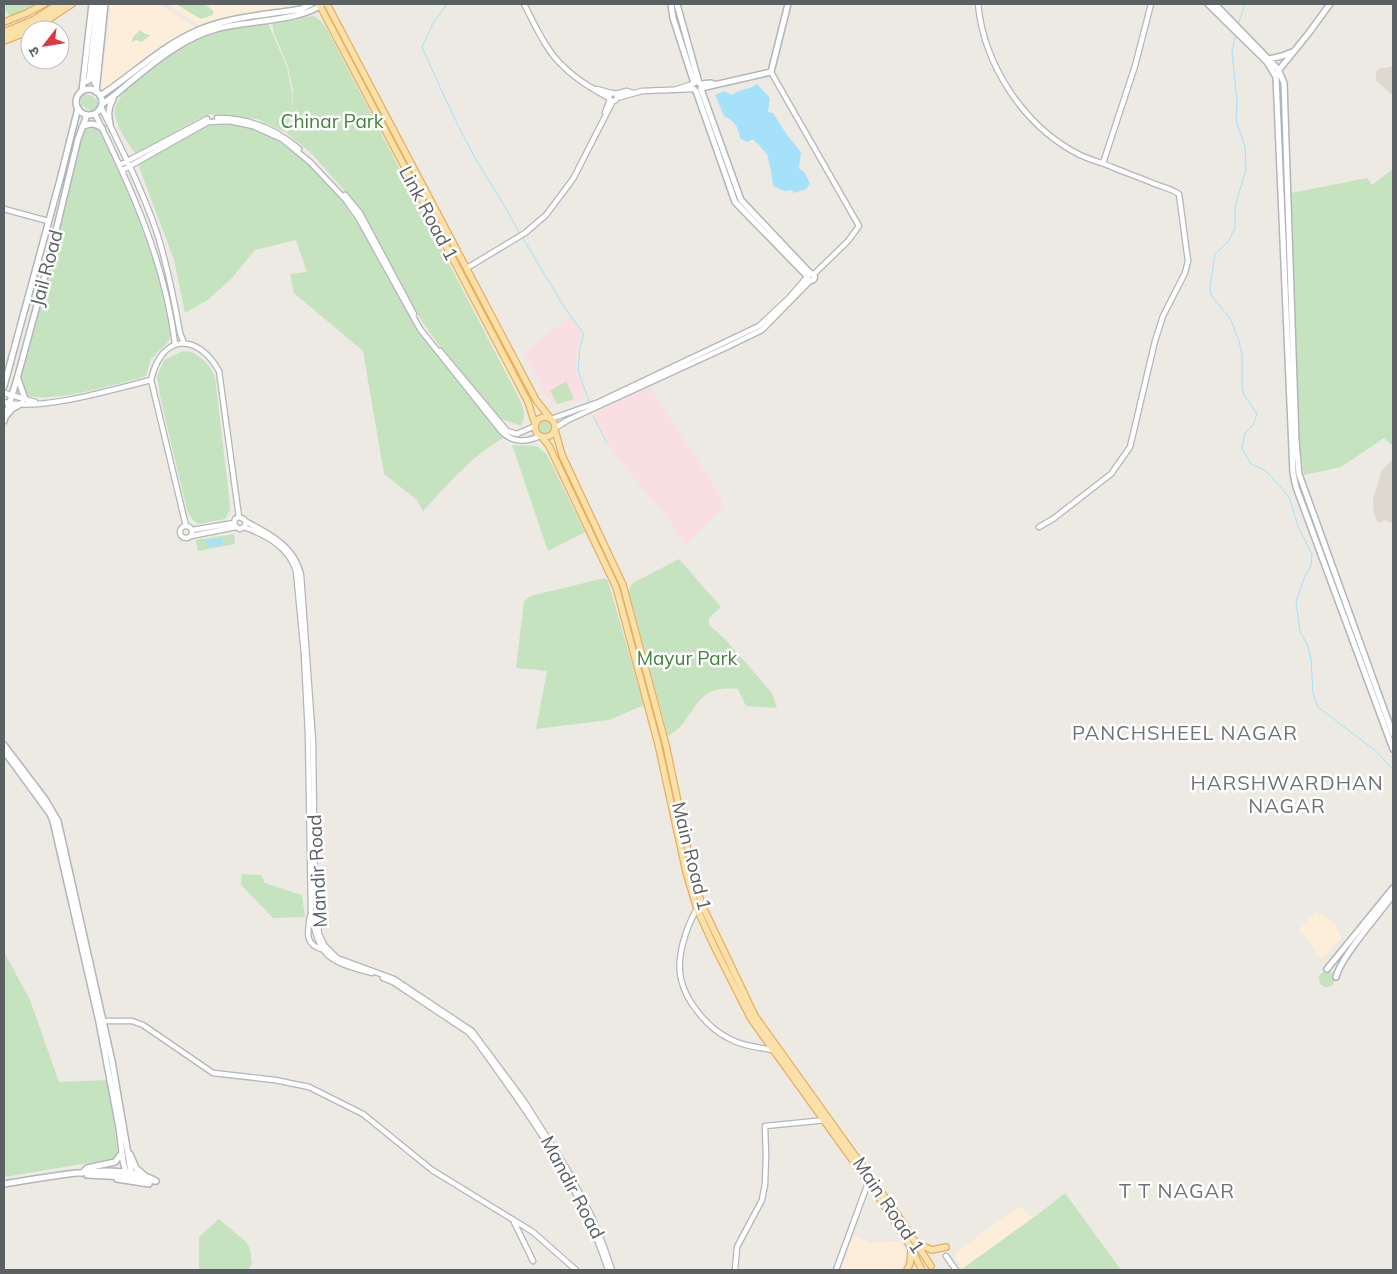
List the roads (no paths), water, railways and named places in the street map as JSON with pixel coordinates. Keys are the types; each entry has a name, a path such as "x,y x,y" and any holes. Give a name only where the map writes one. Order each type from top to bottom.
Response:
{"main road":[{"path":"4,22 27,14 44,4"},
{"path":"38,20 58,4"},
{"path":"42,20 65,4"},
{"path":"43,20 72,4"},
{"path":"92,4 93,86 102,105"},
{"path":"93,86 97,4"},
{"path":"93,86 104,4"},
{"path":"82,91 90,90 93,86 122,81 162,50 192,33 217,24 301,9 311,4"},
{"path":"110,124 108,113 110,104 115,97 134,78 197,36 225,27 306,13 321,4"},
{"name":"Link Road 1","path":"321,4 528,402 536,432 541,436"},
{"name":"Link Road 1","path":"327,4 536,400 551,419 555,429"},
{"path":"333,4 334,17"},
{"path":"671,4 673,18 690,62"},
{"path":"677,4 697,86 741,200 810,276"},
{"path":"697,86 771,72 788,4"},
{"path":"1208,4 1226,19 1277,72"},
{"path":"1215,4 1226,19"},
{"path":"1277,72 1330,4"},
{"path":"4,32 20,30"},
{"path":"4,36 20,31"},
{"path":"4,41 20,33"},
{"path":"1241,34 1269,58 1277,72 1291,363 1292,466 1296,487 1393,749"},
{"path":"1269,58 1295,51"},
{"name":"Jail Road","path":"4,386 62,176 78,108 76,99 82,91 93,86"},
{"path":"78,108 82,114 95,114 102,105 115,97"},
{"name":"Jail Road","path":"4,419 6,402 17,379 86,115"},
{"path":"82,128 93,124 102,128"},
{"path":"4,419 13,408 23,401 17,379"},
{"path":"535,425 544,416 551,419"},
{"path":"1293,418 1300,481 1393,734"},
{"path":"541,436 549,437 555,429"},
{"name":"Main Road 1","path":"555,429 562,455 623,585 669,758 692,869 702,905 756,1016 826,1120 840,1146 868,1183 911,1249 922,1270"},
{"name":"Main Road 1","path":"541,436 549,446 616,587 662,757 686,872 697,909 751,1020 917,1243 931,1266"},
{"path":"4,745 58,821 112,1061 129,1175"},
{"path":"4,752 50,814 53,821 98,1022 119,1128 122,1154 129,1175"},
{"path":"662,757 669,758"},
{"path":"1327,970 1393,888"},
{"path":"1336,977 1338,969 1393,895"},
{"path":"125,1139 136,1168 156,1181"},
{"path":"81,1173 87,1168 115,1162 122,1154"},
{"path":"4,1184 101,1171 156,1181"},
{"path":"81,1173 146,1184 156,1181"},
{"path":"93,1176 146,1176"},
{"path":"917,1243 927,1249 946,1247"},
{"path":"906,1270 911,1259 911,1249"}],"street":[{"path":"524,4 558,60 581,82 612,97"},
{"path":"978,4 986,45 1002,79 1038,124 1052,137 1080,155 1179,194 1188,261 1185,273 1163,316 1155,341 1130,448 1111,474 1039,527"},
{"path":"1103,164 1132,73 1151,4"},
{"path":"551,419 599,402 759,326 848,241 859,226 771,72"},
{"path":"467,268 525,233 546,215 573,179 612,97 627,91 633,93 642,90 677,89 697,86"},
{"path":"102,105 130,167 156,232 166,264 180,333 184,343"},
{"path":"95,114 120,165 141,215 161,274 175,344"},
{"path":"120,165 213,118 226,118 254,123 281,135 314,162 352,202 419,323 501,426 509,432 516,434 535,425"},
{"path":"122,170 208,122 229,121 254,126 282,140 310,162 345,199 359,219 420,329 502,432 510,438 520,440 541,436"},
{"path":"4,209 48,222"},
{"path":"555,429 568,420 727,348 762,330 810,276"},
{"path":"184,343 205,352 219,371 239,517 245,521 244,527 240,529 235,525 192,530 186,526 151,380 154,367 160,356 175,344 184,343"},
{"path":"6,402 65,400 151,380"},
{"path":"4,393 23,401"},
{"path":"235,525 235,519 239,517"},
{"name":"Mandir Road","path":"245,521 269,534 282,544 293,556 299,568 314,796 315,900 318,928 324,945 337,958 394,979 472,1031 524,1101 567,1169 592,1217 604,1247 610,1270"},
{"path":"186,526 181,529 182,535 187,538 235,525"},
{"name":"Mandir Road","path":"244,527 271,540 286,553 295,568 308,686 311,911 316,938 322,949 335,960 393,982 468,1032 504,1079 544,1137 574,1188 590,1220 610,1270"},
{"path":"191,536 192,530"},
{"path":"697,909 685,934 680,970 680,980 692,1004 706,1022 728,1038 743,1045 772,1050"},
{"path":"103,1021 132,1021 143,1026 214,1073 301,1084 309,1086 348,1106 378,1124 432,1170 533,1232 576,1270"},
{"path":"735,1270 737,1247 759,1206 765,1184 765,1126 826,1120"},
{"path":"836,1270 868,1183"},
{"path":"513,1220 533,1261"},
{"path":"946,1256 956,1270"}],"water":[{"path":"757,84 770,98 768,112 773,113 801,152 799,168 805,173 810,184 806,189 794,193 792,190 784,191 773,186 767,154 753,139 747,142 740,138 735,125 724,116 715,95 724,91 732,95"},
{"path":"222,538 224,544 208,547 206,540"}],"waterway":[{"path":"447,4 432,25 422,47 466,141 520,234"},
{"path":"1238,25 1245,4"},
{"path":"1236,33 1232,52 1237,101 1236,120 1245,147 1246,169 1235,207 1235,228 1228,242 1215,254 1210,286 1211,295 1231,320 1239,341 1242,354 1242,387 1244,395 1257,414 1253,425 1245,433 1242,448 1251,464 1266,471 1289,497 1298,526 1312,554 1311,566 1305,576 1296,602 1300,632 1307,644 1311,659 1313,693 1318,707 1377,752 1393,770"},
{"path":"522,237 563,305 584,334 580,347 578,370 589,401"},
{"path":"593,416 607,443"}],"railway":[{"path":"4,26 30,17 51,4"}],"district":[{"name":"PANCHSHEEL NAGAR","path":"1185,732"},
{"name":"HARSHWARDHAN NAGAR","path":"1287,794"},
{"name":"T T NAGAR","path":"1177,1190"}],"park label":[{"name":"Chinar Park","path":"332,121"},
{"name":"Mayur Park","path":"687,658"}]}
